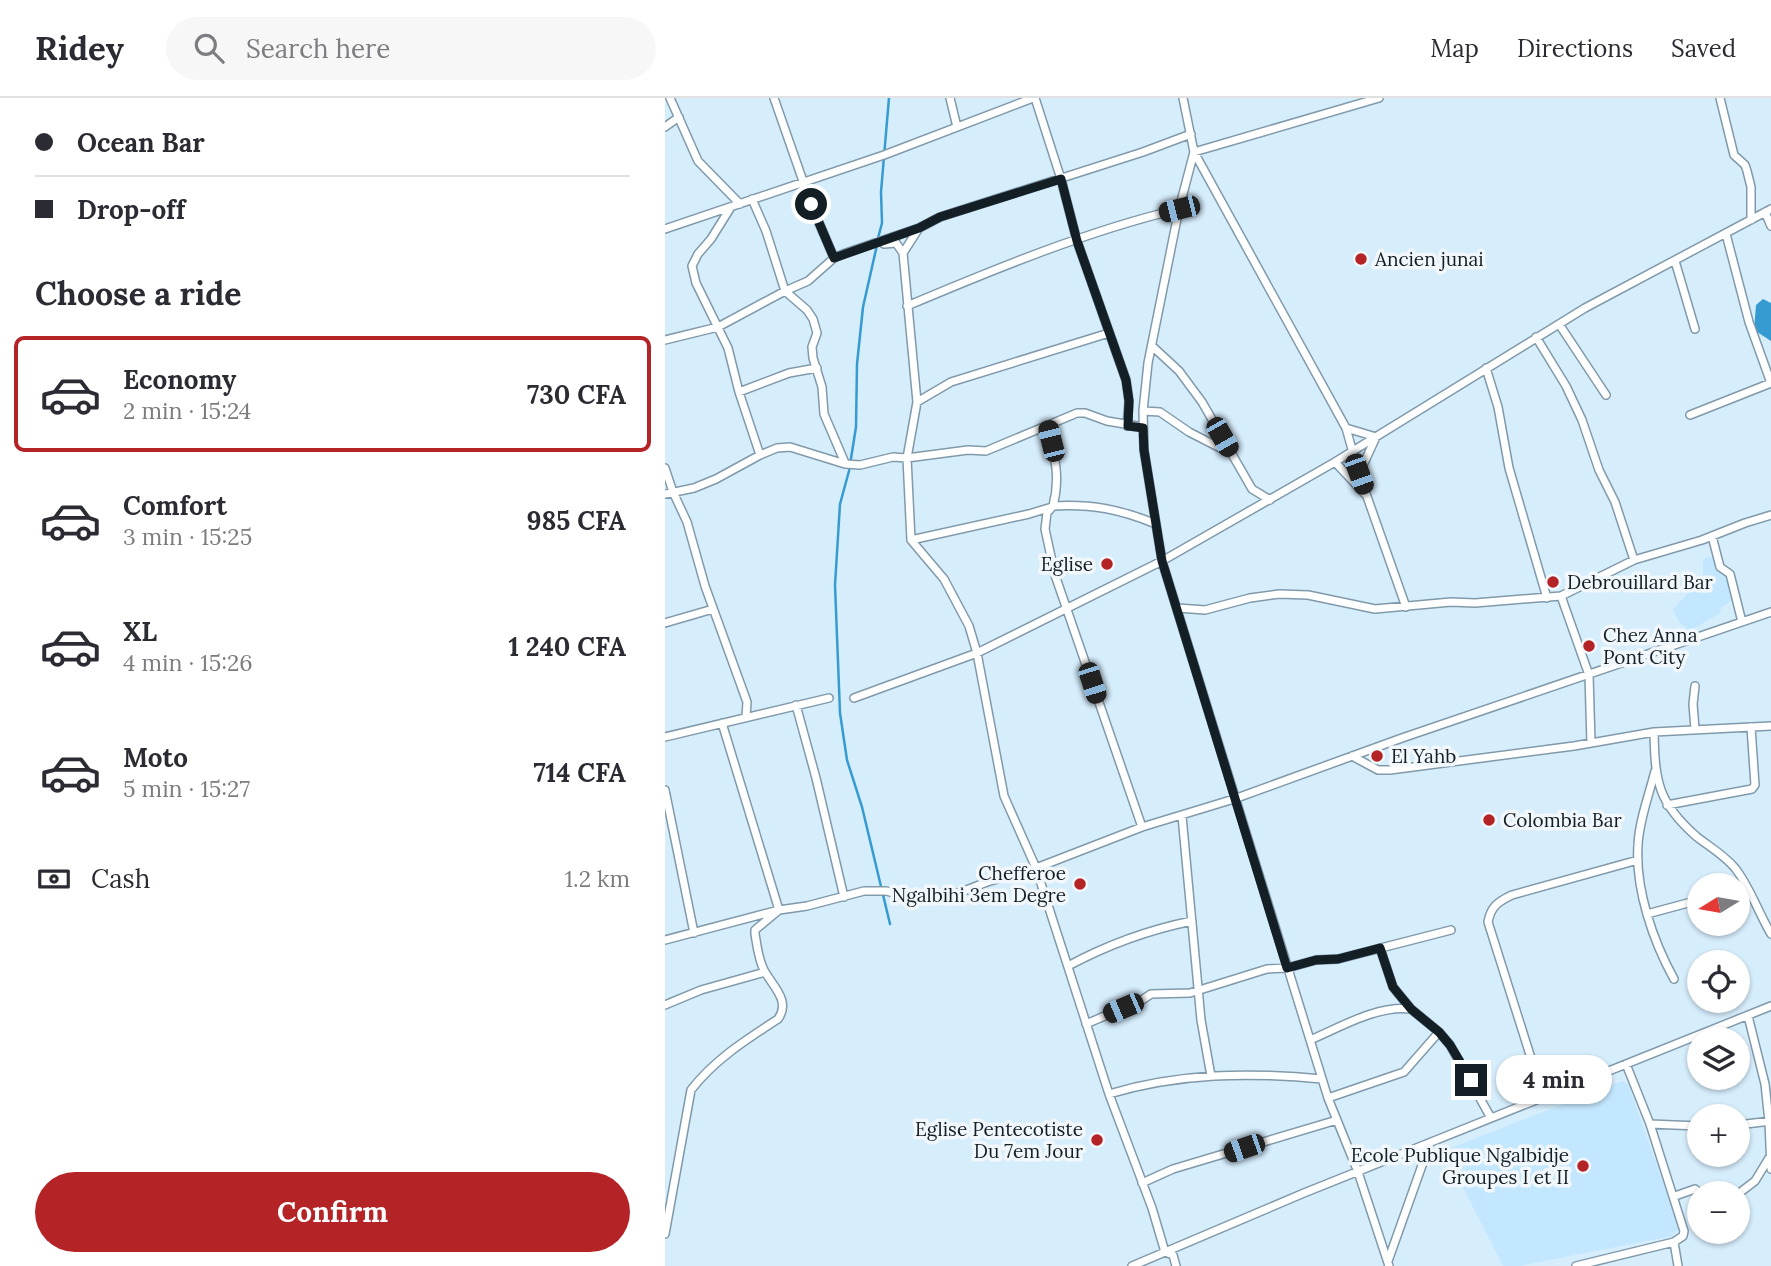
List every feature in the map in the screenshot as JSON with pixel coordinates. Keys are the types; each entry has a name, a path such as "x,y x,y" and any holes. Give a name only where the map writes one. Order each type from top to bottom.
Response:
{"street":[{"path":"670,98 698,161 740,204"},
{"path":"774,98 834,258"},
{"path":"950,98 957,127"},
{"path":"665,229 884,155 1018,101 1034,98 1061,179 1077,241 1126,380 1128,426"},
{"path":"1183,98 1194,152 1346,428 1359,474 1406,607"},
{"path":"1194,152 1379,98"},
{"path":"1720,98 1734,155 1745,165 1751,187 1751,220"},
{"path":"665,127 679,117"},
{"path":"665,340 718,327 785,290 809,281 834,258 919,228 950,213 1061,179 1191,134"},
{"path":"1194,152 1179,209 1152,346 1143,411 1144,450 1162,561 1328,1098 1358,1172 1389,1263"},
{"path":"752,199 766,230 785,290 813,319 817,333 812,350 822,387 824,414 845,464"},
{"path":"731,207 692,266 696,283 728,348 760,455"},
{"path":"907,306 965,281 1077,241 1179,209"},
{"path":"854,698 977,653 1162,561 1335,462 1559,324 1768,211 1771,226"},
{"path":"903,253 919,228"},
{"path":"1690,415 1771,383 1749,322 1726,234"},
{"path":"880,241 884,244 896,243 903,253 917,402 907,458 911,540 944,579 969,626 977,653 1004,796 1036,868 1109,1094 1165,1252"},
{"path":"1675,261 1695,329"},
{"path":"1559,324 1606,396"},
{"path":"917,402 951,382 1109,333"},
{"path":"1536,337 1566,386 1582,420 1599,470 1615,502 1634,560"},
{"path":"1152,346 1179,371 1202,402 1252,489 1270,500"},
{"path":"739,392 789,373 817,368"},
{"path":"1486,368 1498,407 1509,468 1547,598"},
{"path":"1475,374 1489,380"},
{"path":"1143,411 1160,412 1189,432 1232,455"},
{"path":"669,493 694,488 716,479 778,448 790,447 845,464 860,465 893,457 907,458 968,450 986,451 1077,413 1143,428"},
{"path":"1047,425 1055,456 1058,486 1053,506 1047,513 1045,529 1055,575 1142,827"},
{"path":"1346,428 1376,437"},
{"path":"1359,474 1376,437"},
{"path":"1335,462 1368,497"},
{"path":"665,468 669,493 687,522 713,609 747,702 746,717"},
{"path":"911,540 1030,514 1053,506 1079,505 1118,510 1156,524"},
{"path":"1178,608 1205,610 1250,598 1293,593 1375,609 1561,596 1634,560 1771,515"},
{"path":"1712,536 1720,567 1730,574 1742,622"},
{"path":"1561,596 1589,676 1591,743"},
{"path":"665,623 713,609"},
{"path":"665,940 779,910 876,890 933,899 1036,868 1142,827 1234,799 1771,612"},
{"path":"1695,686 1695,729"},
{"path":"665,737 829,698"},
{"path":"796,705 844,897"},
{"path":"722,723 779,910"},
{"path":"1352,756 1378,770 1390,770 1654,732 1771,726"},
{"path":"1667,805 1752,789 1755,785 1751,727"},
{"path":"1654,732 1655,770 1667,805 1696,836 1727,859 1734,873"},
{"path":"1655,770 1639,836 1638,860 1647,914 1656,945 1674,979"},
{"path":"665,791 694,933"},
{"path":"1182,816 1199,990 1211,1076"},
{"path":"1543,1096 1488,922 1490,910 1499,901 1512,895 1638,860"},
{"path":"1750,900 1771,934"},
{"path":"1647,914 1687,903"},
{"path":"665,1234 691,1090 732,1050 782,1014 782,997 765,972 759,956 755,930 779,910"},
{"path":"1068,966 1156,928 1192,921"},
{"path":"1086,1024 1151,994 1199,990 1267,969 1338,959 1451,930"},
{"path":"1380,948 1393,987 1411,1009 1439,1032 1461,1061 1491,1118"},
{"path":"665,1005 701,990 765,972"},
{"path":"1310,1041 1396,1007 1405,999"},
{"path":"1132,1266 1543,1096 1771,1006"},
{"path":"1396,1007 1411,1009"},
{"path":"1748,1016 1760,1056 1770,1121 1770,1164 1750,1185"},
{"path":"1328,1098 1404,1072 1439,1032"},
{"path":"1576,1266 1590,1265 1674,1242 1684,1231 1650,1124 1626,1064"},
{"path":"1109,1094 1144,1083 1211,1076 1265,1074 1322,1079"},
{"path":"1142,1183 1173,1169 1337,1120"},
{"path":"1750,1124 1770,1121"},
{"path":"1650,1124 1687,1126"},
{"path":"1389,1263 1430,1143"},
{"path":"1675,1196 1687,1192"},
{"path":"1674,1242 1678,1266"},
{"path":"1165,1252 1173,1255 1176,1266"},
{"path":"1616,1256 1616,1266"}],"shaded area":[{"path":"1706,557 1714,557 1717,569 1725,575 1732,600 1722,607 1719,614 1689,631 1680,623 1673,610 1703,575 1703,560"},
{"path":"1622,1081 1628,1084 1679,1228 1672,1236 1519,1266 1503,1266 1447,1156 1451,1148"}],"water":[{"path":"1763,299 1771,303 1771,341 1754,330 1756,305"}],"waterway":[{"path":"878,238 882,223 881,192 889,98"},
{"path":"877,245 863,307 857,364 856,427 840,504 835,585 840,713 847,760 862,807 890,924"}],"place":[{"name":"Ancien junai","path":"1361,259"},
{"name":"Eglise","path":"1107,564"},
{"name":"Debrouillard Bar","path":"1553,582"},
{"name":"Chez Anna Pont City","path":"1589,646"},
{"name":"El Yahb","path":"1377,756"},
{"name":"Colombia Bar","path":"1489,820"},
{"name":"Chefferoe Ngalbihi 3em Degre","path":"1080,884"},
{"name":"Eglise Pentecotiste Du 7em Jour","path":"1097,1140"},
{"name":"Ecole Publique Ngalbidje Groupes I et II","path":"1583,1166"}],"route":[{"path":"811,204 834,258 919,228 960,210 1061,179 1077,241 1126,380 1128,426 1143,428 1144,450 1162,561 1287,968 1380,948 1393,987 1411,1009 1450,1045 1471,1080"}]}
